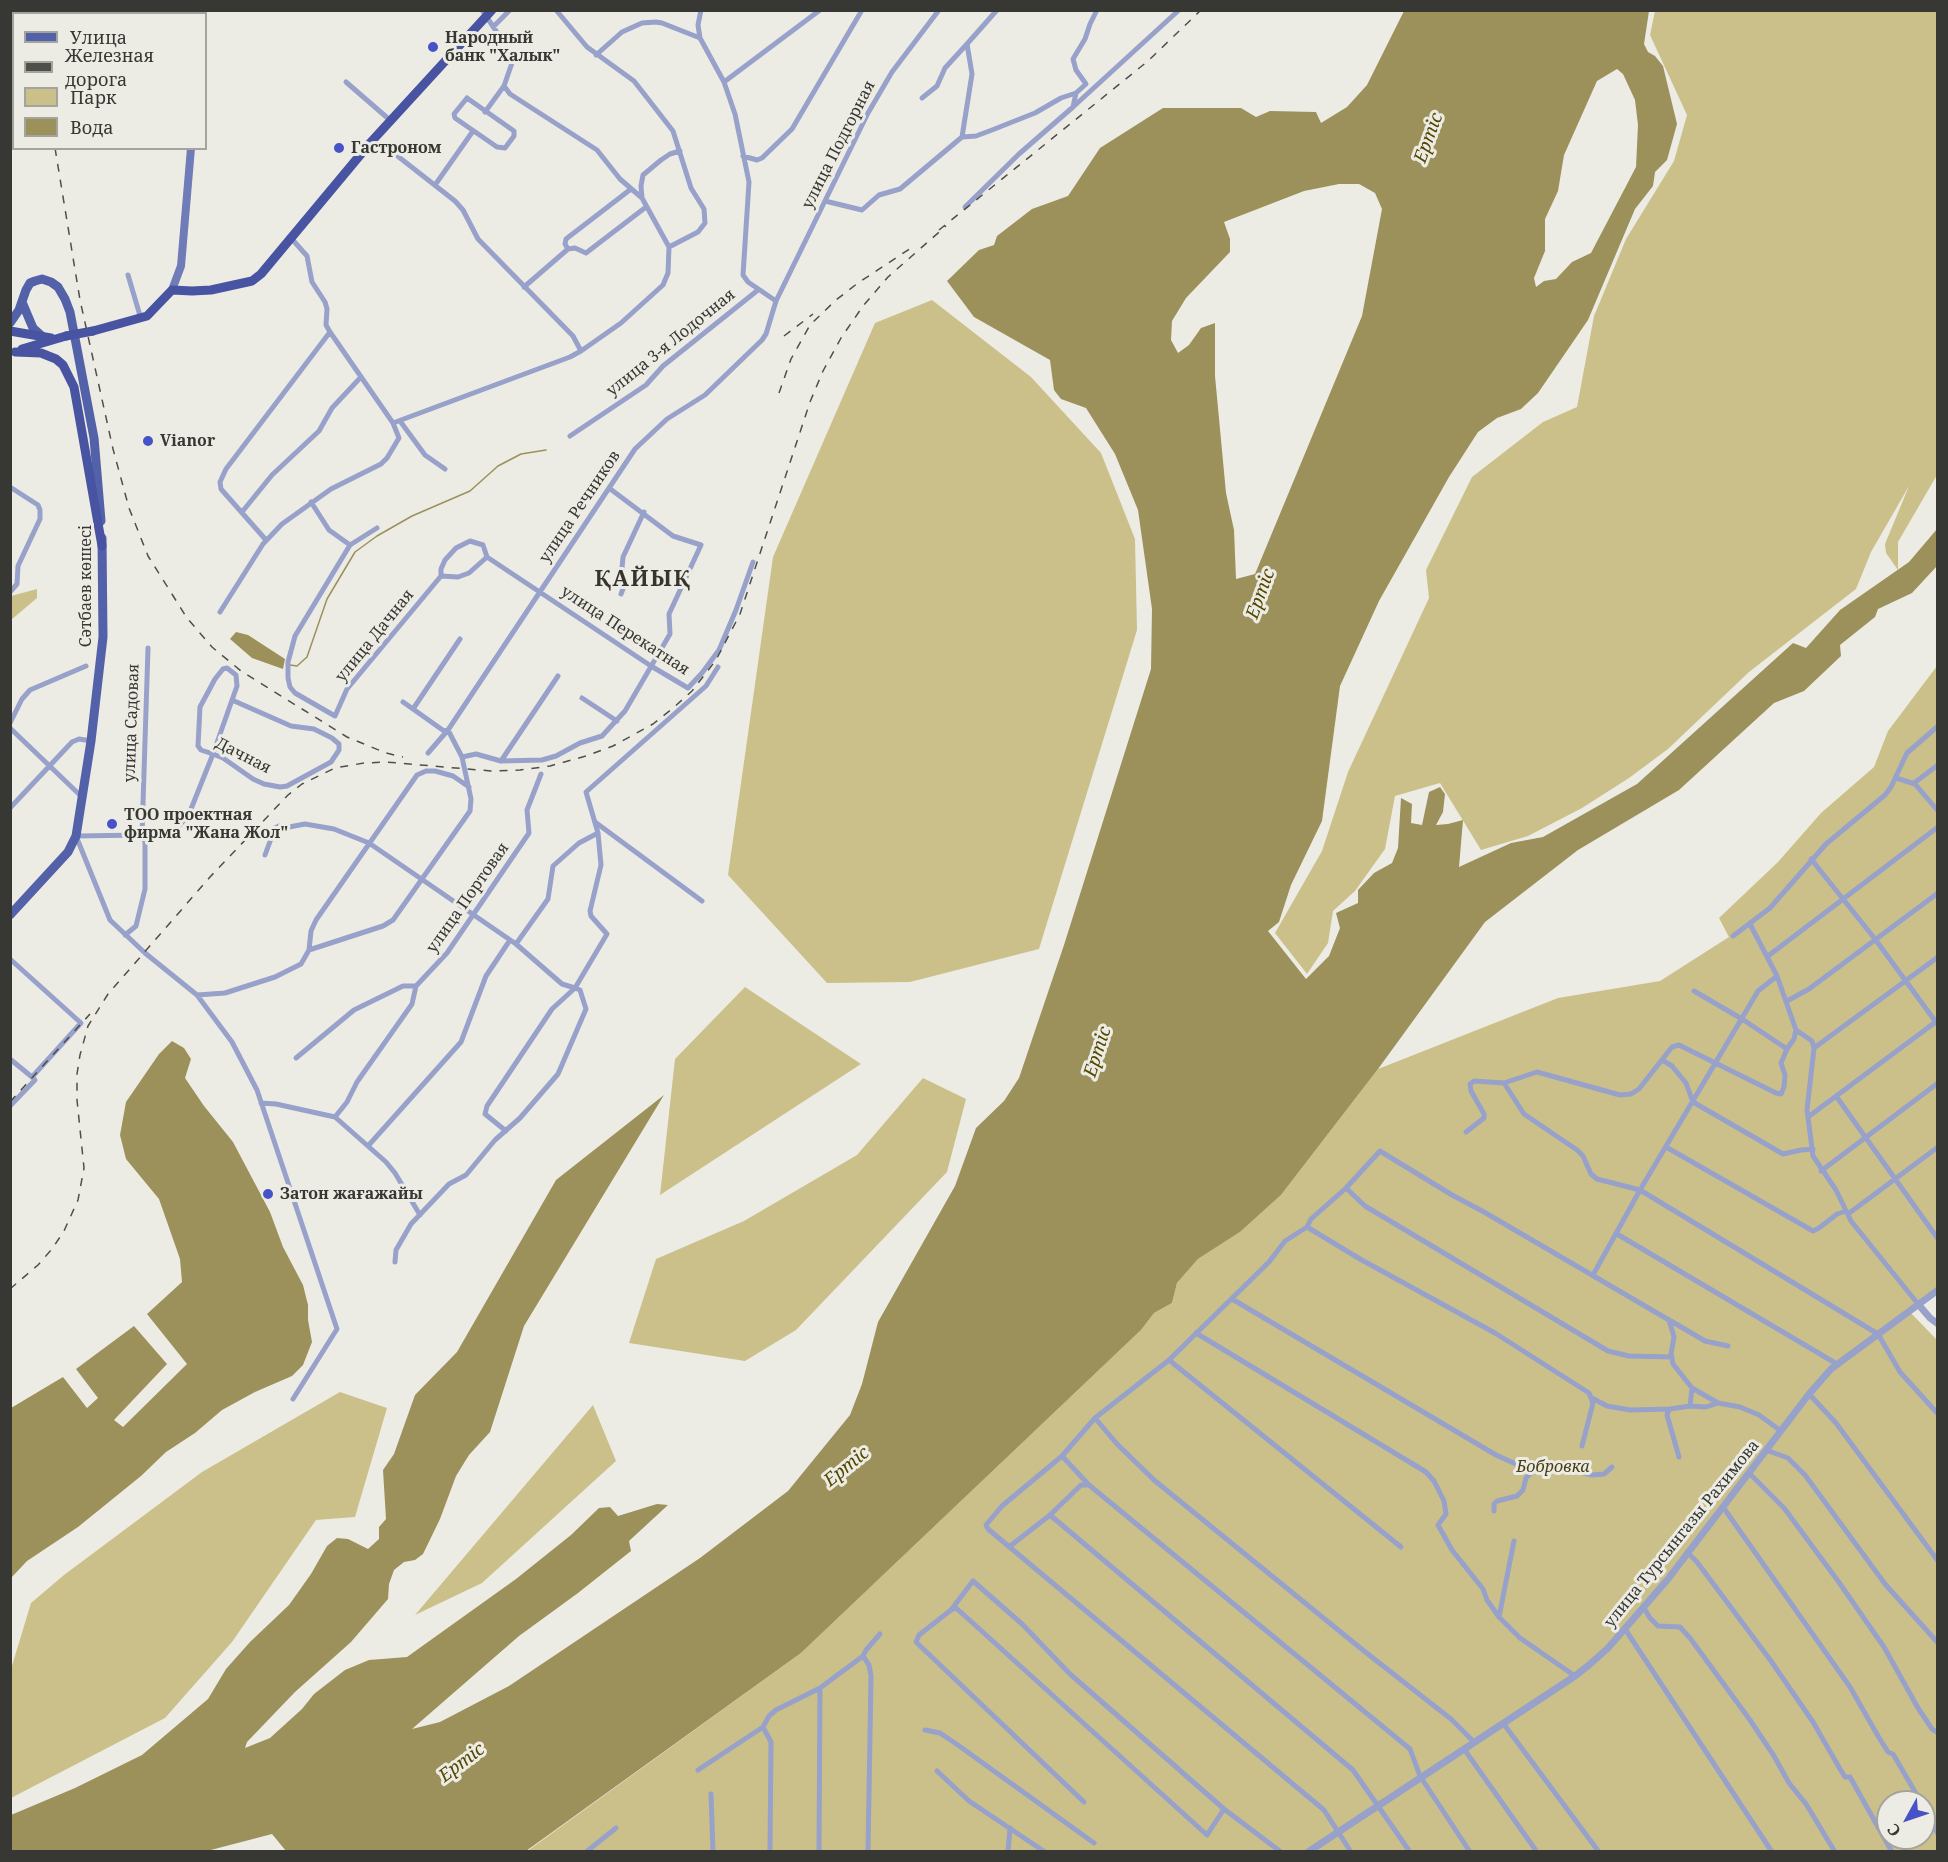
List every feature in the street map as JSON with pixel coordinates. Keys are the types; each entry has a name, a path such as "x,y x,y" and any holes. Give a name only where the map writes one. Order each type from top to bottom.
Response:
{"highway":[{"path":"13,352 61,337 141,319 147,316 172,290 211,290 252,281 261,274 371,142 487,12"},
{"path":"12,329 43,337 61,337"},
{"path":"12,329 21,337 22,342 21,347 13,352"},
{"path":"13,352 41,353 56,359 63,365 74,387 102,546"}],"main road":[{"path":"172,290 181,266 191,150"},
{"name":"Сәтбаев көшесі","path":"10,915 68,852 76,836 91,741 103,637 102,546 94,438 70,312 58,287 42,279 30,284 12,329"},
{"path":"22,302 33,328 43,337"}],"street":[{"path":"493,27 510,10"},
{"path":"556,10 587,47 634,81 673,131 691,188 704,209 705,223 698,232 669,247"},
{"name":"улица 3-я Лодочная","path":"700,10 698,25 700,38 724,82 735,114 749,182 742,270 744,278 776,301"},
{"path":"724,82 820,10"},
{"path":"743,156 757,160 762,158 792,129 862,10"},
{"name":"улица Подгорная","path":"776,301 868,113 892,72 939,10"},
{"path":"922,98 937,86 945,68 998,10"},
{"path":"825,201 862,210 879,195 900,189 962,137 976,136 1006,125 1076,93 1086,84 1073,65 1073,59 1083,44 1097,10"},
{"path":"965,207 1019,154 1179,10"},
{"path":"485,112 504,86 513,60 493,27 487,12"},
{"path":"596,55 622,32 642,23 656,22 700,38"},
{"path":"962,137 972,74 967,44"},
{"path":"346,82 391,121"},
{"path":"504,86 510,94 597,150 631,189 642,198"},
{"path":"1073,107 1076,93"},
{"path":"467,98 485,112 513,131 514,136 505,148 501,148 473,131 455,118 454,114 467,98"},
{"path":"435,185 473,131"},
{"path":"371,142 386,147 455,201 463,210 478,239 573,336 582,351"},
{"path":"397,422 582,351 621,323 663,285 668,273 669,247 646,207 642,198 641,186 643,175 670,154 680,151"},
{"path":"568,249 565,244 566,239 631,189"},
{"path":"524,287 568,249 574,248 586,253 646,207"},
{"path":"291,238 307,255 312,282 325,302 326,325 330,332 361,377 397,422 425,454 445,469"},
{"path":"128,275 141,319"},
{"name":"улица 3-я Лодочная","path":"570,436 646,385 663,366 758,290"},
{"name":"улица Речников","path":"428,753 448,730 635,449 667,418 705,395 762,340 776,301"},
{"path":"267,540 221,489 222,475 330,332"},
{"path":"242,512 272,475 319,431 332,408 361,377"},
{"path":"220,612 267,540 282,524 331,489 381,464 387,458 399,438 397,422"},
{"path":"10,487 38,505 40,519 18,566 17,584 10,592"},
{"path":"462,758 476,754 501,761 525,762 556,756 580,743 602,736 617,721 670,634 669,614 701,545 674,536 609,488"},
{"path":"311,502 329,530 350,545 377,528"},
{"path":"621,594 624,586 623,557 644,512"},
{"name":"улица Перекатная","path":"441,576 445,560 464,543 470,540 478,542 485,549 487,557 688,688 708,667 719,650 753,562"},
{"name":"улица Дачная","path":"350,545 295,636 288,662 290,687 295,693 335,716 347,689 441,576"},
{"path":"441,576 458,577 469,573 487,557"},
{"path":"413,709 460,639"},
{"name":"улица Садовая","path":"125,935 136,926 145,889 142,835 148,648"},
{"path":"10,723 22,699 30,690 86,666"},
{"path":"506,1131 485,1114 487,1106 552,1009 575,987 607,934 591,916 590,911 601,865 598,833 586,792 706,686 718,667"},
{"name":"Дачная","path":"227,668 236,675 238,680 232,700 291,726 314,729 332,738 339,744 339,750 331,762 298,781 280,787 253,779 223,758 201,750 198,746 200,707 220,672 227,668"},
{"path":"501,761 558,676"},
{"path":"582,698 617,721"},
{"path":"232,700 189,814 176,830 142,835 76,836 110,920 197,995 232,1042 257,1090 337,1329 293,1400"},
{"path":"309,950 383,926 393,920 470,811 472,804 462,758 448,730 444,731 403,702"},
{"path":"1733,936 1775,902 1826,844 1885,795 1896,778 1907,753 1938,726"},
{"path":"10,728 82,797"},
{"path":"10,808 72,742 79,739 91,741"},
{"path":"1914,783 1938,765"},
{"path":"197,995 225,993 274,977 300,964 309,950 310,931 315,920 417,775 426,771 435,771 453,776 469,787"},
{"name":"улица Портовая","path":"336,1117 357,1082 412,1004 416,986 447,953 529,833 527,810 541,774"},
{"path":"1896,778 1914,783 1938,811"},
{"path":"595,822 702,901"},
{"path":"265,855 275,828 279,826 290,827 305,824 334,829 369,843 516,944 562,984 580,990 586,1009 558,1074 495,1140 466,1175 449,1184 411,1224 396,1250 395,1262"},
{"path":"1768,956 1938,827"},
{"path":"516,944 549,899 553,866 579,843 598,833"},
{"path":"1808,1117 1937,1022 1811,859"},
{"path":"1787,1000 1809,989 1938,893"},
{"path":"1466,1132 1484,1118 1470,1084 1474,1081 1504,1083 1537,1072 1620,1095 1631,1094 1639,1089 1672,1047 1679,1045 1776,1094 1781,1094 1785,1075 1781,1063 1794,1039 1796,1030 1777,976 1750,924"},
{"path":"368,1146 461,1042 486,976 510,940"},
{"path":"1814,1048 1938,957"},
{"path":"10,959 81,1023 32,1077"},
{"path":"1593,1275 1640,1190 1758,991 1777,976"},
{"path":"296,1058 354,1010 402,986 416,986"},
{"path":"1694,991 1787,1049"},
{"path":"1796,1030 1812,1041 1814,1048 1808,1117 1813,1156 1836,1190 1851,1221 1918,1304 1938,1324"},
{"path":"10,1059 35,1080 10,1106"},
{"path":"1662,1060 1672,1066 1686,1083 1693,1102 1783,1154 1801,1149 1813,1149"},
{"path":"1504,1083 1524,1113 1583,1156 1591,1174 1603,1181 1640,1190 1878,1334 1900,1372 1938,1414"},
{"path":"1821,1171 1938,1083"},
{"path":"1836,1096 1938,1239"},
{"path":"261,1103 336,1117 395,1173 420,1215"},
{"path":"1666,1147 1813,1231 1837,1214 1847,1213 1938,1147"},
{"path":"1351,1851 1324,1810 1009,1547 986,1525 1002,1506 1062,1456 1095,1419 1169,1360 1269,1262 1285,1241 1306,1227 1380,1151 1705,1341 1728,1346"},
{"path":"1346,1188 1365,1206 1608,1351 1629,1356 1672,1357"},
{"path":"1306,1227 1495,1333 1589,1393 1593,1403 1582,1446"},
{"path":"1617,1234 1837,1364"},
{"name":"улица Турсынгазы Рахимова","path":"1308,1851 1575,1676 1608,1648 1644,1608 1809,1394 1837,1364 1938,1290"},
{"path":"1232,1299 1496,1455 1518,1465 1526,1478"},
{"path":"1669,1320 1674,1337 1673,1364 1692,1388 1718,1403 1740,1407 1759,1415 1781,1431"},
{"path":"1196,1333 1426,1472 1434,1481 1444,1501 1446,1514 1438,1525 1452,1550 1483,1588 1487,1600 1499,1617 1520,1638 1575,1676"},
{"path":"1169,1360 1401,1546"},
{"path":"1690,1406 1692,1388"},
{"path":"1809,1394 1836,1423 1938,1561"},
{"path":"1592,1398 1607,1406 1630,1410 1706,1407 1718,1403"},
{"path":"1670,1409 1666,1415 1679,1457"},
{"path":"1095,1419 1154,1480 1451,1719 1474,1743"},
{"path":"1766,1450 1788,1458 1805,1475 1885,1584 1938,1643"},
{"path":"1062,1456 1089,1485 1410,1749 1420,1776 1470,1851"},
{"path":"1518,1465 1542,1463 1592,1475 1604,1474 1612,1467"},
{"path":"1494,1511 1494,1504 1497,1501 1517,1496 1523,1490 1526,1478 1542,1463"},
{"path":"1749,1473 1784,1508 1838,1581 1884,1647 1924,1718 1938,1733"},
{"path":"1009,1547 1050,1515 1081,1485 1089,1485"},
{"path":"1723,1507 1850,1687 1913,1790"},
{"path":"1050,1515 1353,1770 1410,1851"},
{"path":"1499,1617 1514,1541"},
{"path":"1687,1552 1771,1660 1813,1722 1845,1777 1850,1777 1892,1851"},
{"path":"1084,1802 916,1642 919,1635 951,1610 973,1581 1022,1624 1070,1674 1224,1809 1281,1851"},
{"path":"951,1610 956,1608 1207,1835 1224,1809"},
{"path":"1644,1608 1658,1626 1680,1627 1690,1638 1750,1720 1835,1851"},
{"path":"1625,1629 1772,1851"},
{"path":"698,1770 763,1727 769,1716 776,1710 820,1688 863,1656 880,1634"},
{"path":"863,1656 869,1665 871,1676 868,1851"},
{"path":"819,1851 820,1688"},
{"path":"1503,1724 1599,1851"},
{"path":"763,1727 771,1742 770,1851"},
{"path":"925,1730 940,1733 948,1738 1094,1843"},
{"path":"1464,1749 1537,1851"},
{"path":"937,1771 969,1801 1045,1851"},
{"path":"711,1794 713,1851"},
{"path":"586,1851 616,1828"},
{"path":"1008,1851 1010,1828"}],"green space":[{"path":"1655,11 1937,11 1937,475 1898,542 1898,570 1886,553 1885,544 1909,486 1871,552 1856,589 1749,672 1668,749 1629,778 1582,808 1528,836 1481,850 1440,783 1395,796 1385,849 1355,891 1333,911 1328,943 1307,974 1275,933 1322,851 1348,772 1429,598 1426,570 1472,477 1543,422 1577,407 1594,316 1626,239 1674,161 1687,115 1650,35"},
{"path":"932,300 1031,377 1101,453 1135,539 1137,630 1039,949 910,982 827,983 728,875 773,557 875,323"},
{"path":"37,589 37,598 11,620 11,596"},
{"name":"Бобровка","path":"1937,666 1938,1287 1908,1310 1937,1340 1937,1851 526,1852 801,1653 1141,1330 1154,1313 1172,1303 1177,1283 1198,1259 1240,1232 1281,1195 1378,1069 1558,998 1660,981 1729,937 1719,918 1778,862 1821,813 1874,767 1888,731"},
{"path":"745,987 861,1064 660,1195 675,1059"},
{"path":"923,1078 966,1099 947,1172 796,1330 745,1361 629,1343 656,1259 744,1221 857,1155"},
{"path":"340,1392 387,1408 355,1517 316,1520 232,1642 165,1718 11,1798 11,1669 31,1603 64,1575 202,1472"},
{"path":"593,1405 616,1461 482,1583 415,1615"}],"water":[{"name":"Ертіс","path":"1404,11 1649,11 1644,44 1648,52 1655,56 1663,66 1677,124 1667,160 1655,172 1653,186 1635,209 1588,320 1538,393 1521,409 1497,418 1478,432 1449,477 1379,601 1340,686 1322,821 1291,885 1279,922 1268,931 1306,979 1329,956 1340,928 1336,913 1358,903 1358,890 1374,873 1392,863 1398,848 1401,798 1412,804 1411,823 1422,825 1429,792 1440,787 1445,794 1443,812 1436,825 1463,820 1459,867 1511,843 1543,837 1637,784 1793,643 1806,648 1840,610 1909,562 1937,529 1937,566 1912,593 1878,609 1875,617 1840,645 1841,656 1804,691 1774,703 1679,790 1578,850 1485,922 1378,1069 1281,1195 1240,1232 1198,1259 1177,1283 1172,1303 1154,1313 1141,1330 801,1653 526,1851 286,1851 272,1834 207,1851 11,1851 11,1815 75,1788 142,1755 208,1699 226,1669 250,1642 289,1605 327,1546 337,1538 348,1539 368,1549 379,1539 379,1527 386,1519 383,1470 394,1454 415,1395 457,1352 556,1180 664,1095 524,1326 490,1432 469,1455 456,1476 440,1519 423,1554 415,1560 404,1562 394,1570 389,1584 388,1599 351,1642 295,1692 247,1742 245,1748 270,1738 302,1709 314,1694 345,1670 369,1660 407,1657 516,1579 571,1535 599,1508 610,1507 618,1516 657,1504 668,1505 629,1541 631,1551 519,1636 412,1729 440,1722 509,1686 700,1558 788,1491 850,1415 862,1384 878,1322 955,1186 976,1128 1004,1101 1019,1078 1064,945 1151,669 1152,609 1138,510 1115,454 1086,408 1061,399 1054,390 1050,360 974,317 947,281 979,250 994,245 997,236 1032,209 1068,196 1100,148 1163,108 1241,108 1256,117 1270,111 1316,112 1321,123 1347,107 1367,85","holes":["1617,69 1623,74 1635,100 1638,125 1636,167 1591,253 1572,262 1556,279 1544,281 1536,287 1534,278 1545,251 1545,219 1558,191 1564,155 1597,81","1339,184 1359,184 1375,193 1382,209 1362,316 1255,574 1236,579 1234,530 1226,493 1215,376 1215,323 1201,328 1189,345 1178,353 1171,340 1172,321 1186,298 1230,252 1230,239 1224,222 1304,191"]},
{"path":"236,632 248,635 285,659 283,669 252,658 230,639"},
{"path":"172,1041 184,1048 191,1059 185,1078 233,1142 270,1212 283,1247 303,1285 308,1305 312,1342 303,1365 292,1376 222,1410 195,1433 166,1452 141,1476 78,1527 27,1561 11,1578 11,1408 63,1377 87,1408 98,1398 76,1369 134,1326 167,1364 114,1420 123,1427 187,1364 147,1314 182,1282 180,1259 159,1199 126,1159 120,1135 126,1102 159,1054"}],"waterway":[{"path":"290,665 297,666 307,657 327,599 355,552 412,516 470,491 498,466 521,454 546,450"}],"railway":[{"path":"939,230 1148,61 1201,10"},
{"path":"55,150 80,300 113,449 129,508 148,556 187,618 212,647 241,671 347,737 386,753 403,757"},
{"path":"10,1289 38,1265 52,1249 64,1231 78,1200 84,1168 77,1100 77,1074 88,1026 108,994 210,877 288,795 302,784 335,768 386,762 491,771 550,766 613,746 653,724 672,709 692,691 716,660 740,614 810,402 823,371 841,338 863,306 888,277 946,226"},
{"path":"779,393 791,359 810,325 858,283 911,248"},
{"path":"784,336 813,314"},
{"path":"10,1102 90,1014"}],"place":[{"name":"Народный банк \"Халык\"","path":"433,47"},
{"name":"Гастроном","path":"339,148"},
{"name":"Vianor","path":"148,441"},
{"name":"ТОО проектная фирма \"Жана Жол\"","path":"112,824"},
{"name":"Затон жағажайы","path":"268,1194"}],"district":[{"name":"ҚАЙЫҚ","path":"643,580"}]}
